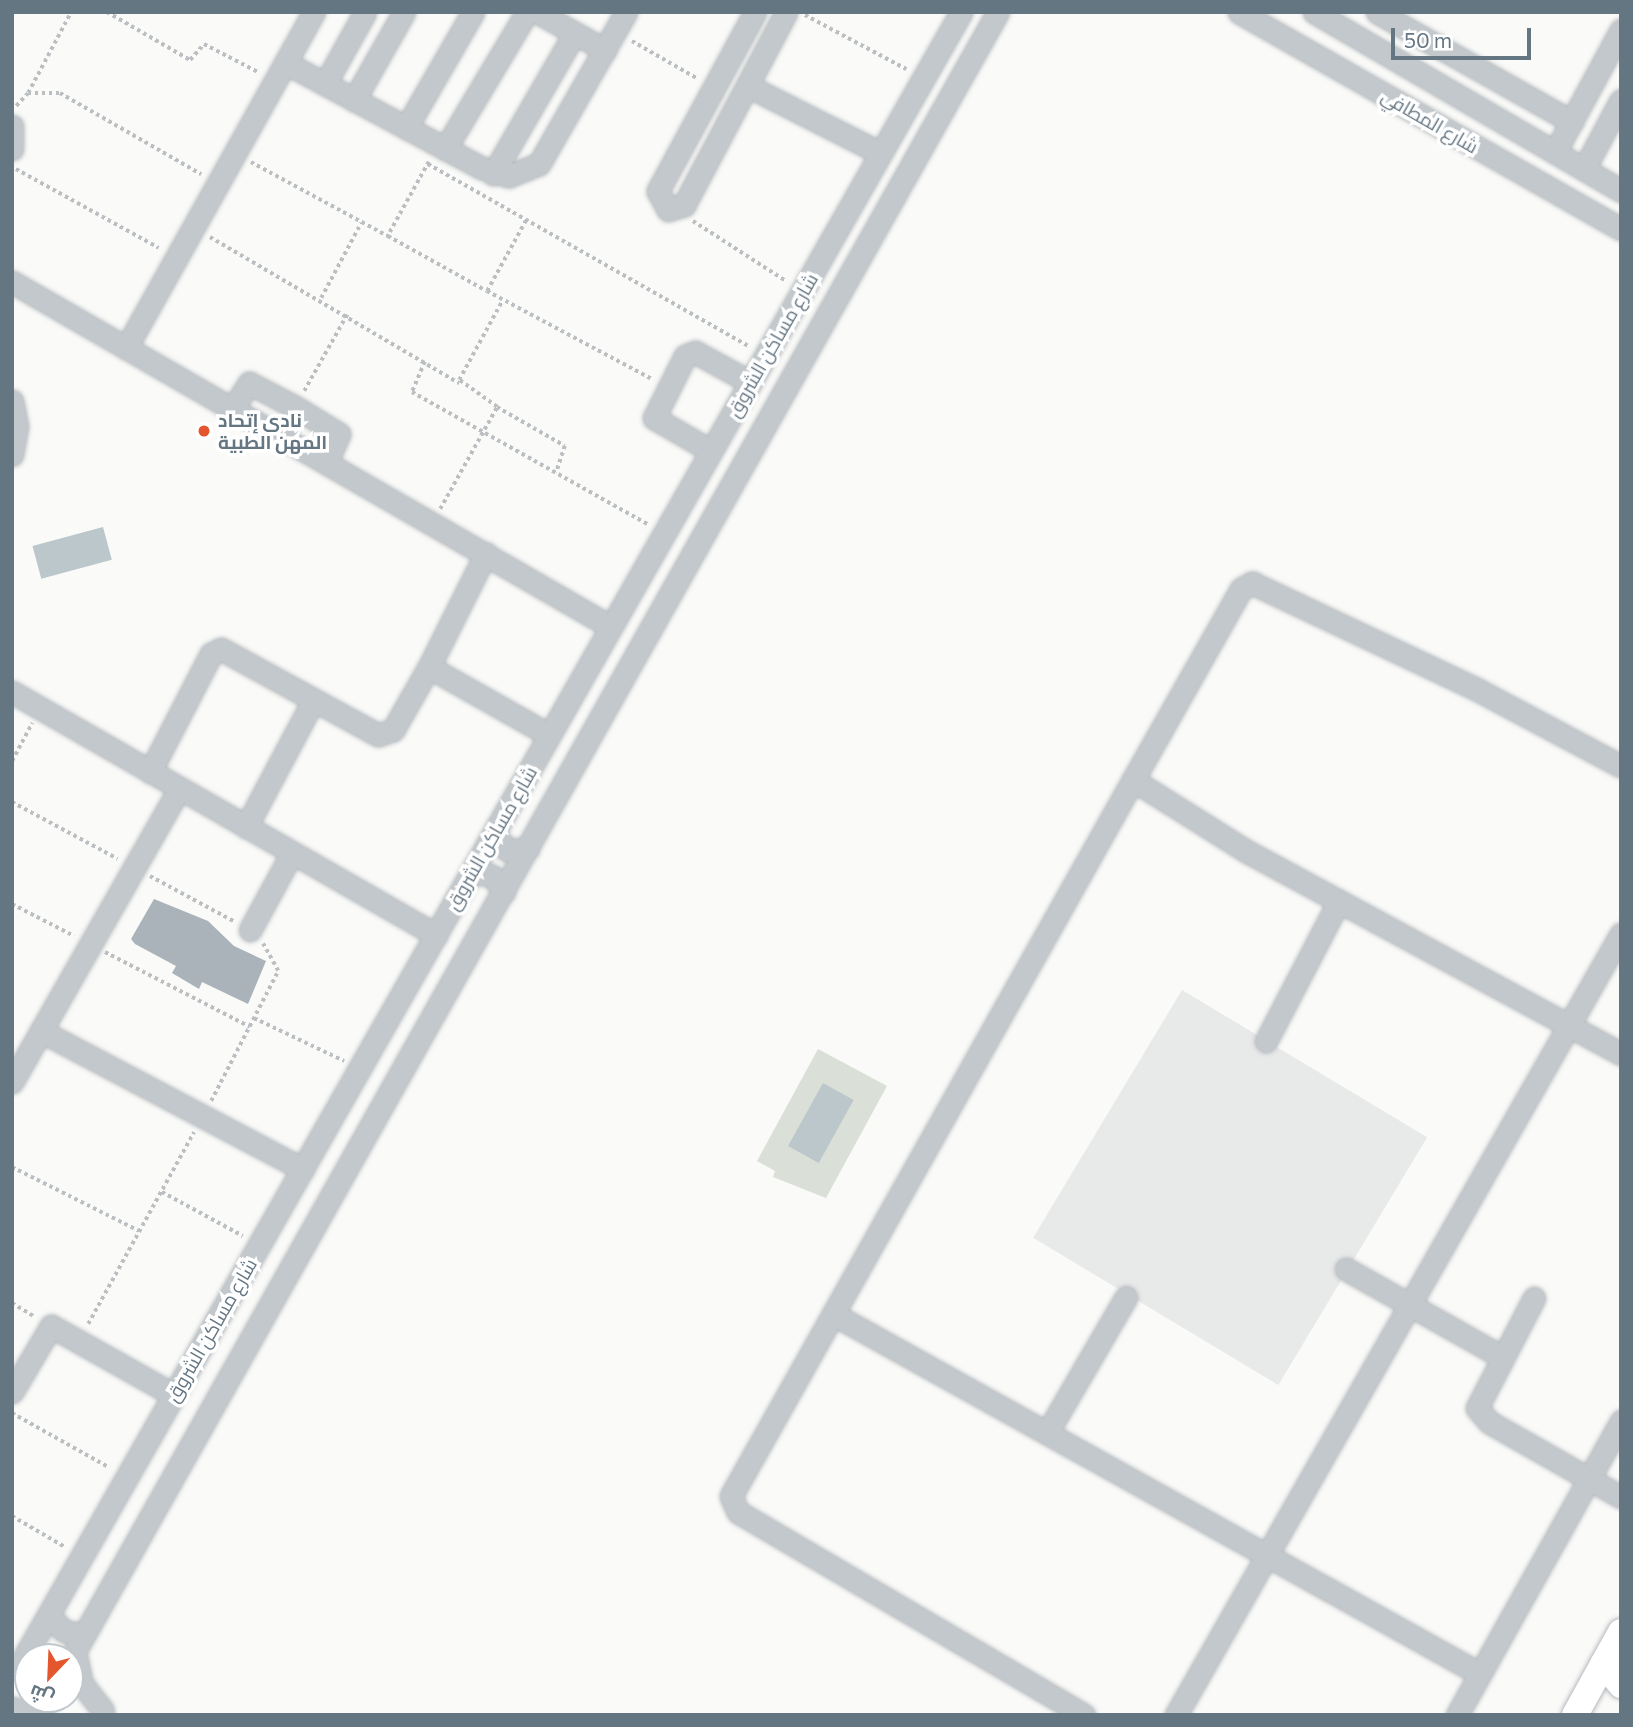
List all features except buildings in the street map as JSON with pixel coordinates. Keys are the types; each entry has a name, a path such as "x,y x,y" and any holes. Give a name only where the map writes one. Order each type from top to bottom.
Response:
{"main road":[{"path":"1575,1715 1621,1632"},
{"path":"1602,1664 1621,1685"}],"street":[{"path":"127,348 314,12"},
{"path":"325,84 365,12"},
{"path":"354,100 404,12"},
{"path":"406,128 473,12"},
{"path":"442,147 527,12"},
{"path":"537,12 604,50"},
{"path":"281,72 325,84 493,174 509,176 539,163 626,12"},
{"path":"755,12 658,191 663,208 677,210 748,86 786,12"},
{"name":"شارع مساكن الشروق","path":"31,1643 961,12"},
{"name":"شارع مساكن الشروق","path":"79,1643 998,12"},
{"name":"شارع المطافي","path":"1239,12 1621,229"},
{"name":"شارع المطافي","path":"1314,12 1621,191"},
{"path":"1377,12 1572,122"},
{"path":"1556,152 1621,30"},
{"path":"493,174 574,34"},
{"path":"748,86 880,153"},
{"path":"1584,170 1621,100"},
{"path":"12,127 12,149"},
{"path":"12,282 611,626"},
{"path":"711,451 655,420 668,387 692,352 750,382"},
{"path":"233,408 249,383 295,407 339,434 327,462"},
{"path":"12,401 17,426 12,455"},
{"path":"150,772 217,649 370,733 386,734 429,667 486,554"},
{"path":"1084,1715 730,1503 832,1314 1241,589 1252,583 1427,664 1621,766"},
{"path":"429,667 549,735"},
{"path":"12,692 436,935"},
{"path":"246,827 313,701"},
{"path":"1133,780 1339,901 1621,1054"},
{"path":"15,1071 41,1031 179,789"},
{"path":"494,833 507,850 528,849"},
{"path":"250,930 292,853"},
{"path":"472,872 492,876 504,892"},
{"path":"1266,1041 1339,901"},
{"path":"1176,1715 1411,1308 1621,934"},
{"path":"41,1031 303,1169"},
{"path":"1346,1269 1502,1357"},
{"path":"1047,1433 1126,1297"},
{"path":"1534,1298 1480,1395 1481,1416 1621,1497"},
{"path":"832,1314 1480,1674"},
{"path":"12,1392 51,1326 174,1395"},
{"path":"1457,1715 1621,1421"},
{"path":"49,1616 72,1643"},
{"path":"84,1686 107,1713"},
{"path":"84,1701 107,1713"}],"path":[{"path":"12,111 28,93 71,12"},
{"path":"107,12 190,60 204,44 281,72"},
{"path":"799,12 923,79"},
{"path":"615,32 714,88"},
{"path":"28,93 60,93 219,183"},
{"path":"388,236 428,164 442,147"},
{"path":"235,154 502,301 668,387"},
{"path":"428,164 765,356"},
{"path":"12,167 177,257"},
{"path":"677,210 802,290"},
{"path":"487,291 526,220"},
{"path":"321,298 362,222"},
{"path":"193,228 348,313 497,407 565,446 556,473"},
{"path":"459,383 502,301"},
{"path":"295,407 348,313"},
{"path":"425,362 412,391 664,534"},
{"path":"432,523 497,407"},
{"path":"12,761 40,709"},
{"path":"12,904 250,1027"},
{"path":"78,1342 204,1115 278,971 250,930"},
{"path":"254,1018 359,1069"},
{"path":"12,1167 139,1231"},
{"path":"162,1192 259,1245"},
{"path":"12,1303 51,1326"},
{"path":"12,1413 127,1478"},
{"path":"12,1516 82,1557"}],"shaded area":[{"path":"103,527 112,560 41,579 32,546"},
{"path":"1182,990 1427,1137 1278,1385 1033,1238"},
{"path":"818,1049 887,1086 826,1198 773,1177 775,1171 757,1161"},
{"path":"823,1083 854,1100 819,1163 788,1146"}],"place":[{"name":"نادى إتحاد المهن الطبية","path":"204,431"}]}
